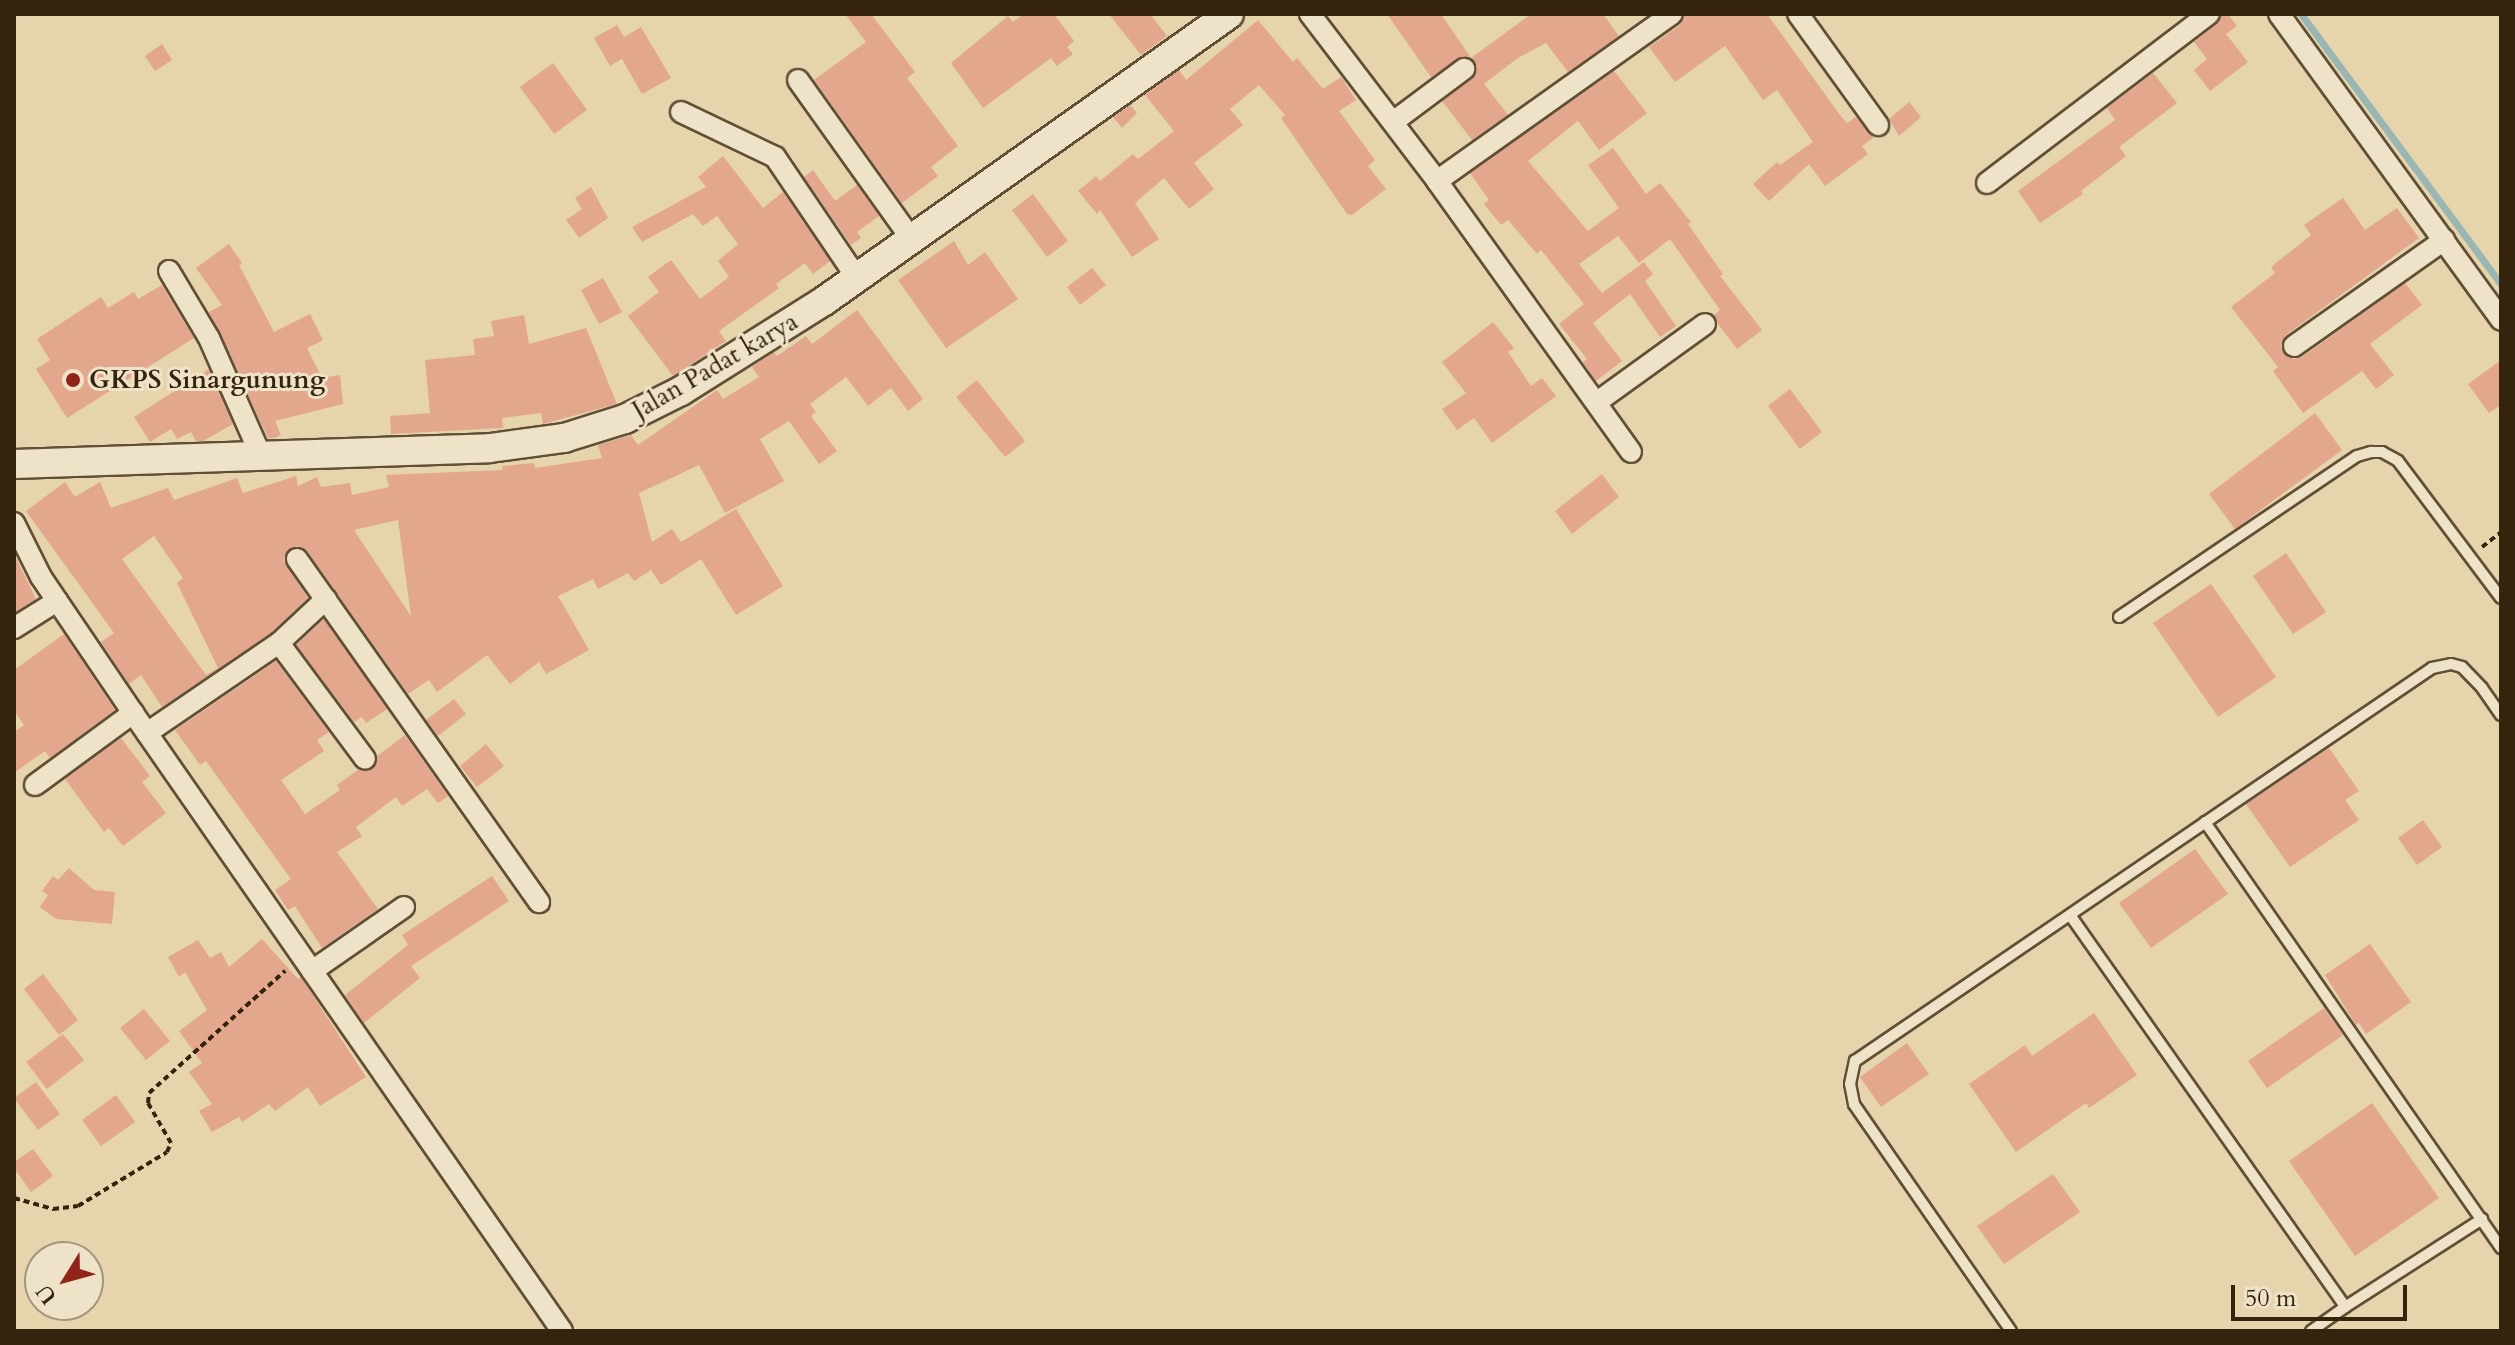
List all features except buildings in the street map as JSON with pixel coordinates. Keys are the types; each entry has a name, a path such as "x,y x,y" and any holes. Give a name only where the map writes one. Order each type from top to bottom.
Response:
{"main road":[{"name":"Jalan Padat karya","path":"14,464 490,448 564,438 596,429 654,407 857,278 1229,14"}],"street":[{"path":"1310,14 1437,181 1631,452"},
{"path":"1437,181 1672,14"},
{"path":"1798,14 1878,125"},
{"path":"1987,183 2209,14"},
{"path":"2279,14 2501,320"},
{"path":"1393,122 1464,69"},
{"path":"798,80 912,240"},
{"path":"681,112 775,157 857,278"},
{"path":"2294,346 2444,240"},
{"path":"169,271 209,338 262,458"},
{"path":"1597,402 1705,324"},
{"path":"14,523 57,601 562,1331"},
{"path":"297,559 539,902"},
{"path":"147,733 279,643 326,599"},
{"path":"14,628 57,601"},
{"path":"279,643 365,759"},
{"path":"35,785 133,713"},
{"path":"307,964 404,907"}],"lane":[{"path":"2119,617 2357,456 2371,452 2382,452 2398,461 2501,598"},
{"path":"2011,1331 1854,1104 1850,1084 1855,1061 2441,664 2462,667 2501,715"},
{"path":"2205,822 2501,1248"},
{"path":"2070,915 2345,1307"},
{"path":"2311,1331 2482,1219"}],"path":[{"path":"2492,538 2501,532"},
{"path":"14,1198 53,1209 78,1206 167,1152 171,1143 148,1103 149,1093 307,964"}],"waterway":[{"path":"2301,14 2501,284"}],"place":[{"name":"GKPS Sinargunung","path":"73,380"}]}
